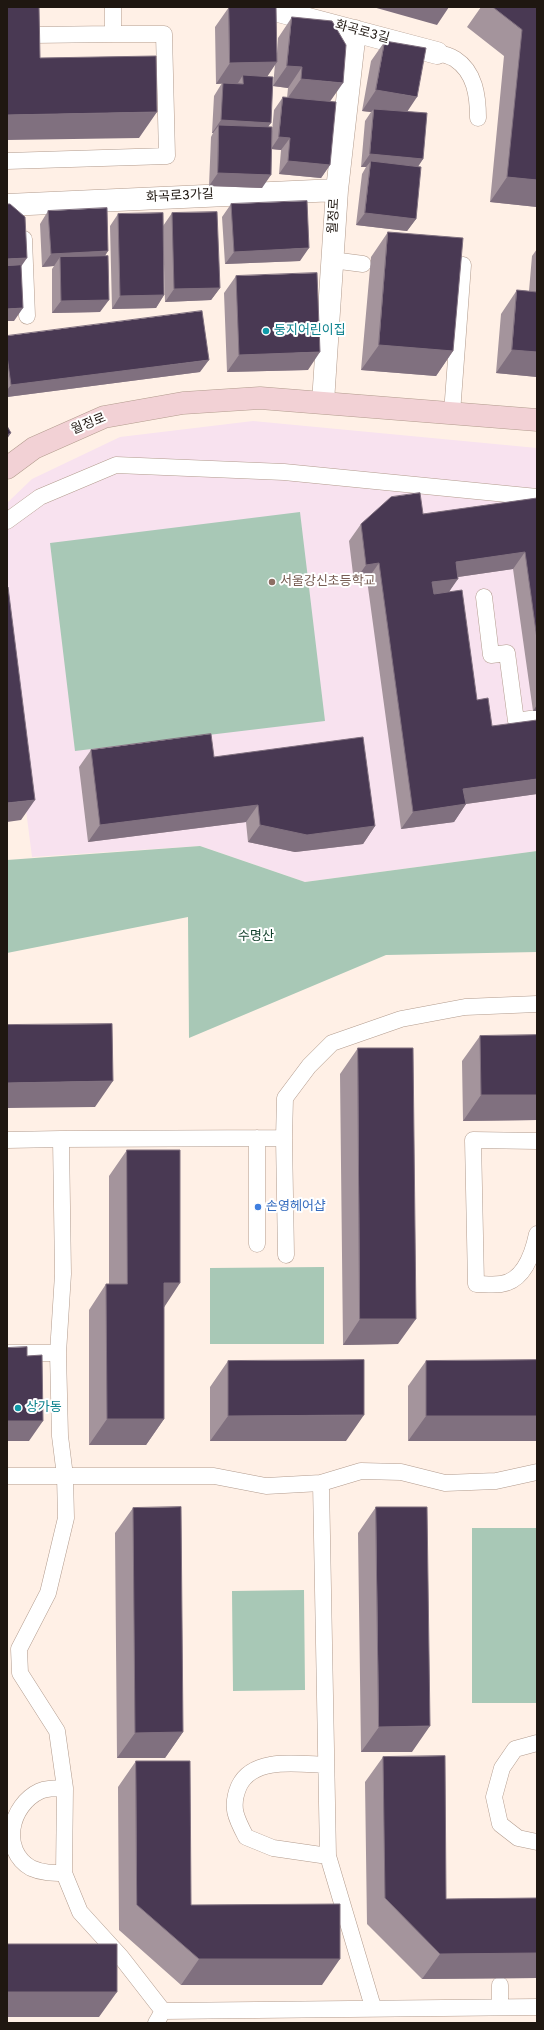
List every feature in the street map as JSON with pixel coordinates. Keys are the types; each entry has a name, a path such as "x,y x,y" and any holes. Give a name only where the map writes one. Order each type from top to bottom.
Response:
{"street":[{"name":"화곡로3길","path":"263,7 437,52"},
{"name":"월정로","path":"323,402 337,190 355,31"},
{"name":"화곡로3가길","path":"19,214 337,190"},
{"name":"월정로","path":"7,468 34,448 104,417 183,403 260,398 537,420"}],"lane":[{"path":"113,7 113,34"},
{"path":"7,161 167,156 164,34 33,35"},
{"path":"437,52 455,58 468,72 478,94 478,118"},
{"name":"화곡로3가길","path":"19,214 27,316"},
{"path":"332,260 364,264"},
{"path":"452,413 464,265"},
{"path":"7,521 40,497 116,465 284,472 537,497"},
{"path":"484,597 491,655 507,653 516,722 537,718"},
{"path":"286,1255 284,1138 285,1098 309,1066 332,1043 401,1019 458,1008 537,1004"},
{"path":"257,1138 257,1244"},
{"path":"7,1140 284,1138"},
{"path":"61,1139 63,1274 58,1353 60,1436 65,1476 66,1518 48,1593 19,1649 20,1673 57,1731 65,1788 64,1873 80,1912 121,1957 159,2017 373,2007 537,2007"},
{"path":"537,1141 473,1140 476,1284 502,1284 520,1274 532,1256 537,1234"},
{"path":"7,1353 58,1353"},
{"path":"7,1476 214,1476 266,1486 321,1483 361,1471 401,1472 445,1483 496,1481 537,1472"},
{"path":"321,1483 328,1856 373,2007"},
{"path":"537,1743 515,1750 502,1768 494,1797 500,1824 518,1838 537,1842"},
{"path":"326,1765 277,1764 260,1767 243,1779 234,1799 236,1817 246,1837 273,1848 328,1856"},
{"path":"64,1873 47,1872 30,1867 16,1857 8,1837 13,1817 26,1799 42,1790 65,1788"},
{"path":"500,1985 500,2007"}],"shaded area":[{"name":"서울강신초등학교","path":"253,421 537,448 537,851 305,882 200,846 32,857 7,661 7,503 32,479 120,437"}],"green space":[{"path":"300,512 325,721 75,751 50,543"},
{"name":"수명산","path":"200,846 305,882 537,851 537,952 386,955 189,1038 188,917 7,953 7,860"},
{"path":"324,1267 324,1344 210,1344 210,1268"},
{"path":"472,1528 537,1528 537,1703 472,1703"},
{"path":"304,1590 305,1690 233,1691 232,1591"}],"building":[{"path":"7,7 39,7 40,58 156,56 157,112 7,115"},
{"path":"229,7 276,7 277,62 230,63"},
{"path":"493,7 537,7 537,180 507,177 522,30"},
{"path":"292,17 332,21 346,45 343,83 301,79 302,67 287,66"},
{"path":"385,41 426,48 417,97 376,90"},
{"path":"243,75 273,77 271,123 221,120 223,83 243,84"},
{"path":"283,97 336,102 330,165 288,161 290,138 279,137"},
{"path":"374,109 427,113 423,159 370,154"},
{"path":"219,125 272,127 271,175 218,173"},
{"path":"371,161 421,167 416,219 365,213"},
{"path":"307,201 309,248 234,252 231,204"},
{"path":"7,204 10,204 25,217 27,258 7,259"},
{"path":"107,208 108,251 51,254 48,211"},
{"path":"217,212 220,288 174,289 172,213"},
{"path":"163,213 164,295 120,296 118,214"},
{"path":"388,232 463,238 453,351 379,345"},
{"path":"108,256 109,300 61,301 60,257"},
{"path":"21,265 23,308 7,309 7,266"},
{"name":"둥지어린이집","path":"317,273 320,352 239,355 236,276"},
{"path":"517,290 537,292 537,352 512,350"},
{"path":"202,311 209,360 11,385 7,356 7,336"},
{"path":"7,426 11,433 7,435"},
{"name":"서울강신초등학교","path":"420,493 423,514 537,498 537,639 525,552 456,562 458,579 432,582 434,594 462,590 477,700 488,698 492,726 537,720 537,779 463,789 466,804 413,812 379,563 366,565 361,524 391,497"},
{"path":"7,587 35,800 7,803"},
{"path":"211,734 214,757 363,737 375,826 307,835 260,825 258,805 100,825 91,750"},
{"path":"112,1024 113,1081 7,1083 7,1025"},
{"path":"537,1035 537,1095 481,1095 480,1036"},
{"path":"358,1048 413,1048 416,1319 360,1319"},
{"path":"127,1150 180,1150 180,1283 164,1283 164,1419 107,1419 106,1284 127,1284"},
{"path":"27,1347 27,1356 42,1355 43,1421 7,1421 7,1348"},
{"path":"364,1360 364,1415 228,1416 228,1361"},
{"path":"537,1360 537,1416 426,1416 426,1361"},
{"path":"181,1507 183,1732 135,1733 133,1508"},
{"path":"376,1507 427,1507 430,1726 379,1727"},
{"path":"445,1756 446,1899 537,1898 537,1953 440,1954 385,1898 383,1757"},
{"path":"136,1761 190,1761 191,1905 340,1904 340,1959 199,1959 137,1905"},
{"path":"7,1944 117,1944 117,1992 7,1992"}],"place":[{"name":"둥지어린이집","path":"266,331"},
{"name":"서울강신초등학교","path":"272,582"},
{"name":"손영헤어샵","path":"258,1207"},
{"name":"상가동","path":"18,1408"}]}
